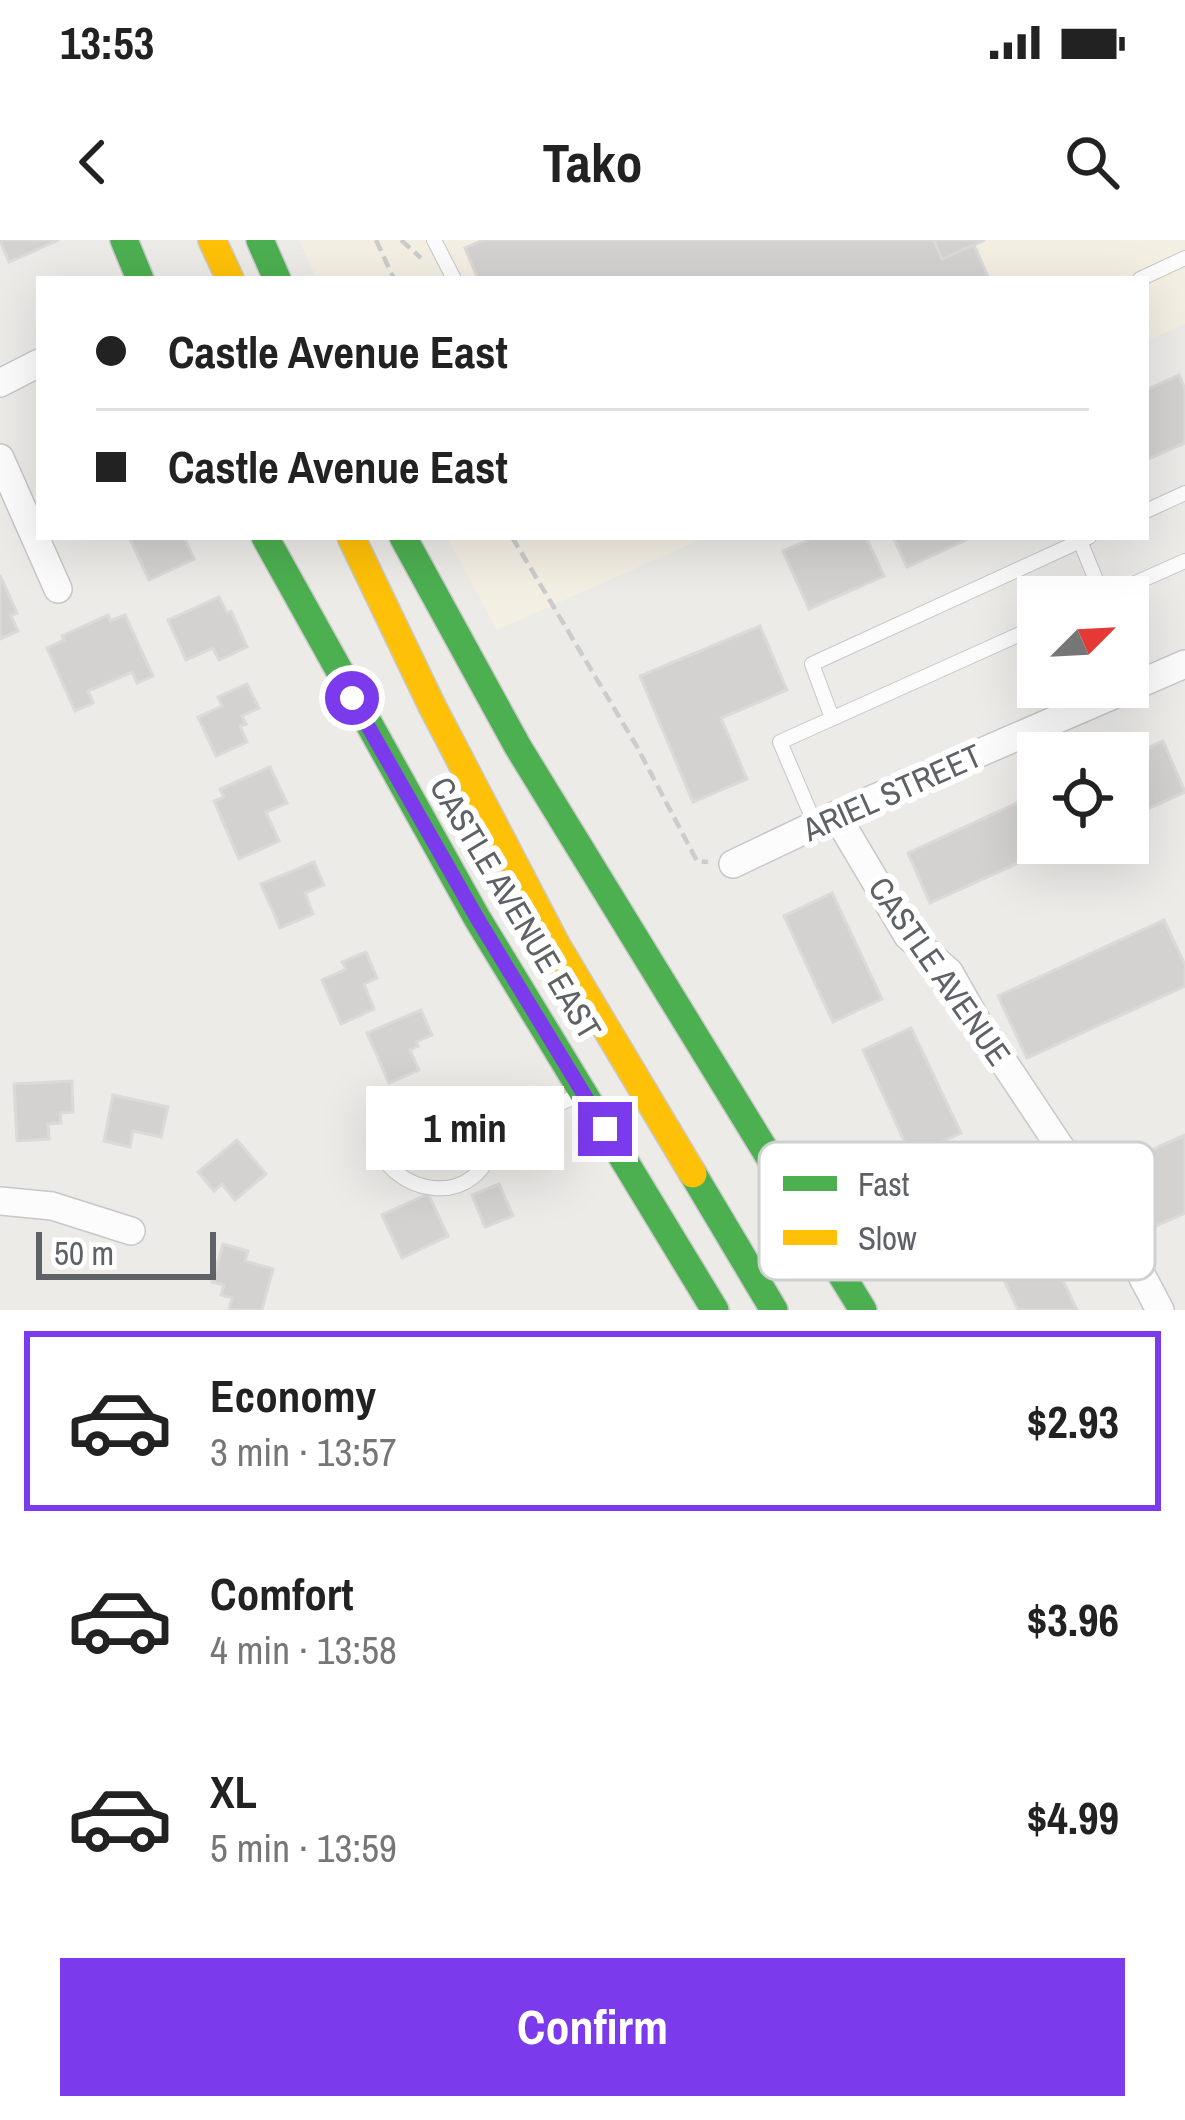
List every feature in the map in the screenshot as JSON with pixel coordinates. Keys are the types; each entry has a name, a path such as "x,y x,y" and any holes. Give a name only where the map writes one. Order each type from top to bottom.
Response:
{"main road":[{"path":"124,240 131,276"},
{"path":"212,240 229,276"},
{"path":"260,240 276,276"},
{"name":"CASTLE AVENUE EAST","path":"267,540 416,811 715,1310"},
{"path":"352,540 432,706 557,946 774,1310"},
{"path":"405,540 529,766 760,1142"},
{"path":"845,1280 863,1310"}],"street":[{"path":"0,383 36,365"},
{"path":"0,458 36,539"},
{"path":"36,540 58,589"},
{"name":"ARIEL STREET","path":"1149,669 1185,664"},
{"name":"ARIEL STREET","path":"733,864 1056,708"},
{"name":"CASTLE AVENUE","path":"826,819 908,936 949,972 1057,1142"},
{"path":"0,1201 52,1206 130,1231"},
{"name":"CASTLE AVENUE","path":"1144,1280 1160,1310"}],"lane":[{"path":"434,240 452,276"},
{"path":"1146,276 1185,258"},
{"path":"1149,510 1185,493"},
{"path":"832,718 812,664 1082,540"},
{"path":"1084,540 1097,576"},
{"path":"1149,577 1185,561"},
{"path":"826,819 780,742 1017,635"},
{"path":"502,1130 476,1100 424,1095 387,1118 380,1150 390,1169 405,1180 431,1189 455,1186 472,1178 487,1161 502,1130 584,1093"}],"path":[{"path":"376,240 393,276"},
{"path":"514,540 636,745 698,862 733,864"}],"shaded area":[{"path":"299,240 1185,240 1185,324 1149,340 1149,276 316,276"},
{"path":"449,540 699,540 497,630"}],"building":[{"path":"0,240 59,240 9,262"},
{"path":"483,240 934,240 942,259 974,245 988,276 477,276 465,248"},
{"path":"934,240 985,240 942,259"},
{"path":"1179,375 1185,389 1185,443 1149,459 1149,389"},
{"path":"130,540 185,540 194,559 149,580"},
{"path":"808,540 867,540 884,576 809,609 783,551"},
{"path":"894,540 966,540 907,567"},
{"path":"0,575 17,613 11,616 18,631 0,639"},
{"path":"219,597 227,613 231,611 247,647 219,660 213,648 186,660 168,620"},
{"path":"108,615 110,621 125,615 153,676 137,683 132,672 88,691 93,703 75,711 47,648"},
{"path":"760,626 787,690 721,718 747,779 693,802 640,676"},
{"path":"247,684 259,708 242,716 246,724 240,726 247,742 216,756 198,717 222,706 218,697"},
{"path":"1163,741 1185,792 1149,808 1149,747"},
{"path":"270,767 287,803 266,812 279,841 239,859 214,801 224,797 220,789"},
{"path":"1017,803 1017,863 930,903 908,853"},
{"path":"314,862 324,885 305,893 313,914 280,928 261,884"},
{"path":"832,893 882,999 833,1022 784,916"},
{"path":"1164,920 1185,965 1185,986 1027,1058 998,996"},
{"path":"366,952 377,978 364,984 374,1009 341,1024 322,980 346,969 342,962"},
{"path":"421,1010 432,1035 410,1050 419,1070 389,1083 367,1033"},
{"path":"911,1028 961,1133 941,1142 905,1142 863,1050"},
{"path":"72,1081 73,1112 60,1113 61,1123 48,1124 49,1139 17,1141 14,1084"},
{"path":"113,1095 168,1107 161,1137 133,1131 130,1147 104,1141"},
{"path":"1185,1135 1185,1213 1155,1226 1155,1148"},
{"path":"237,1140 266,1174 235,1200 222,1184 214,1191 198,1172"},
{"path":"499,1184 513,1216 485,1227 472,1195"},
{"path":"428,1194 448,1236 402,1258 382,1215"},
{"path":"223,1244 248,1251 245,1261 273,1269 262,1310 229,1310 232,1298 221,1295 224,1285 212,1282"},
{"path":"1004,1280 1063,1280 1077,1310 1018,1310"}],"traffic: fast":[{"path":"124,240 139,276"},
{"path":"260,240 276,276"},
{"path":"267,540 477,918 715,1310"},
{"path":"405,540 518,747 760,1142"},
{"path":"693,1174 774,1310"},
{"path":"845,1280 863,1310"}],"traffic: slow":[{"path":"212,240 229,276"},
{"path":"352,540 432,706 557,946 693,1174"}],"route":[{"path":"352,698 605,1129"}]}
